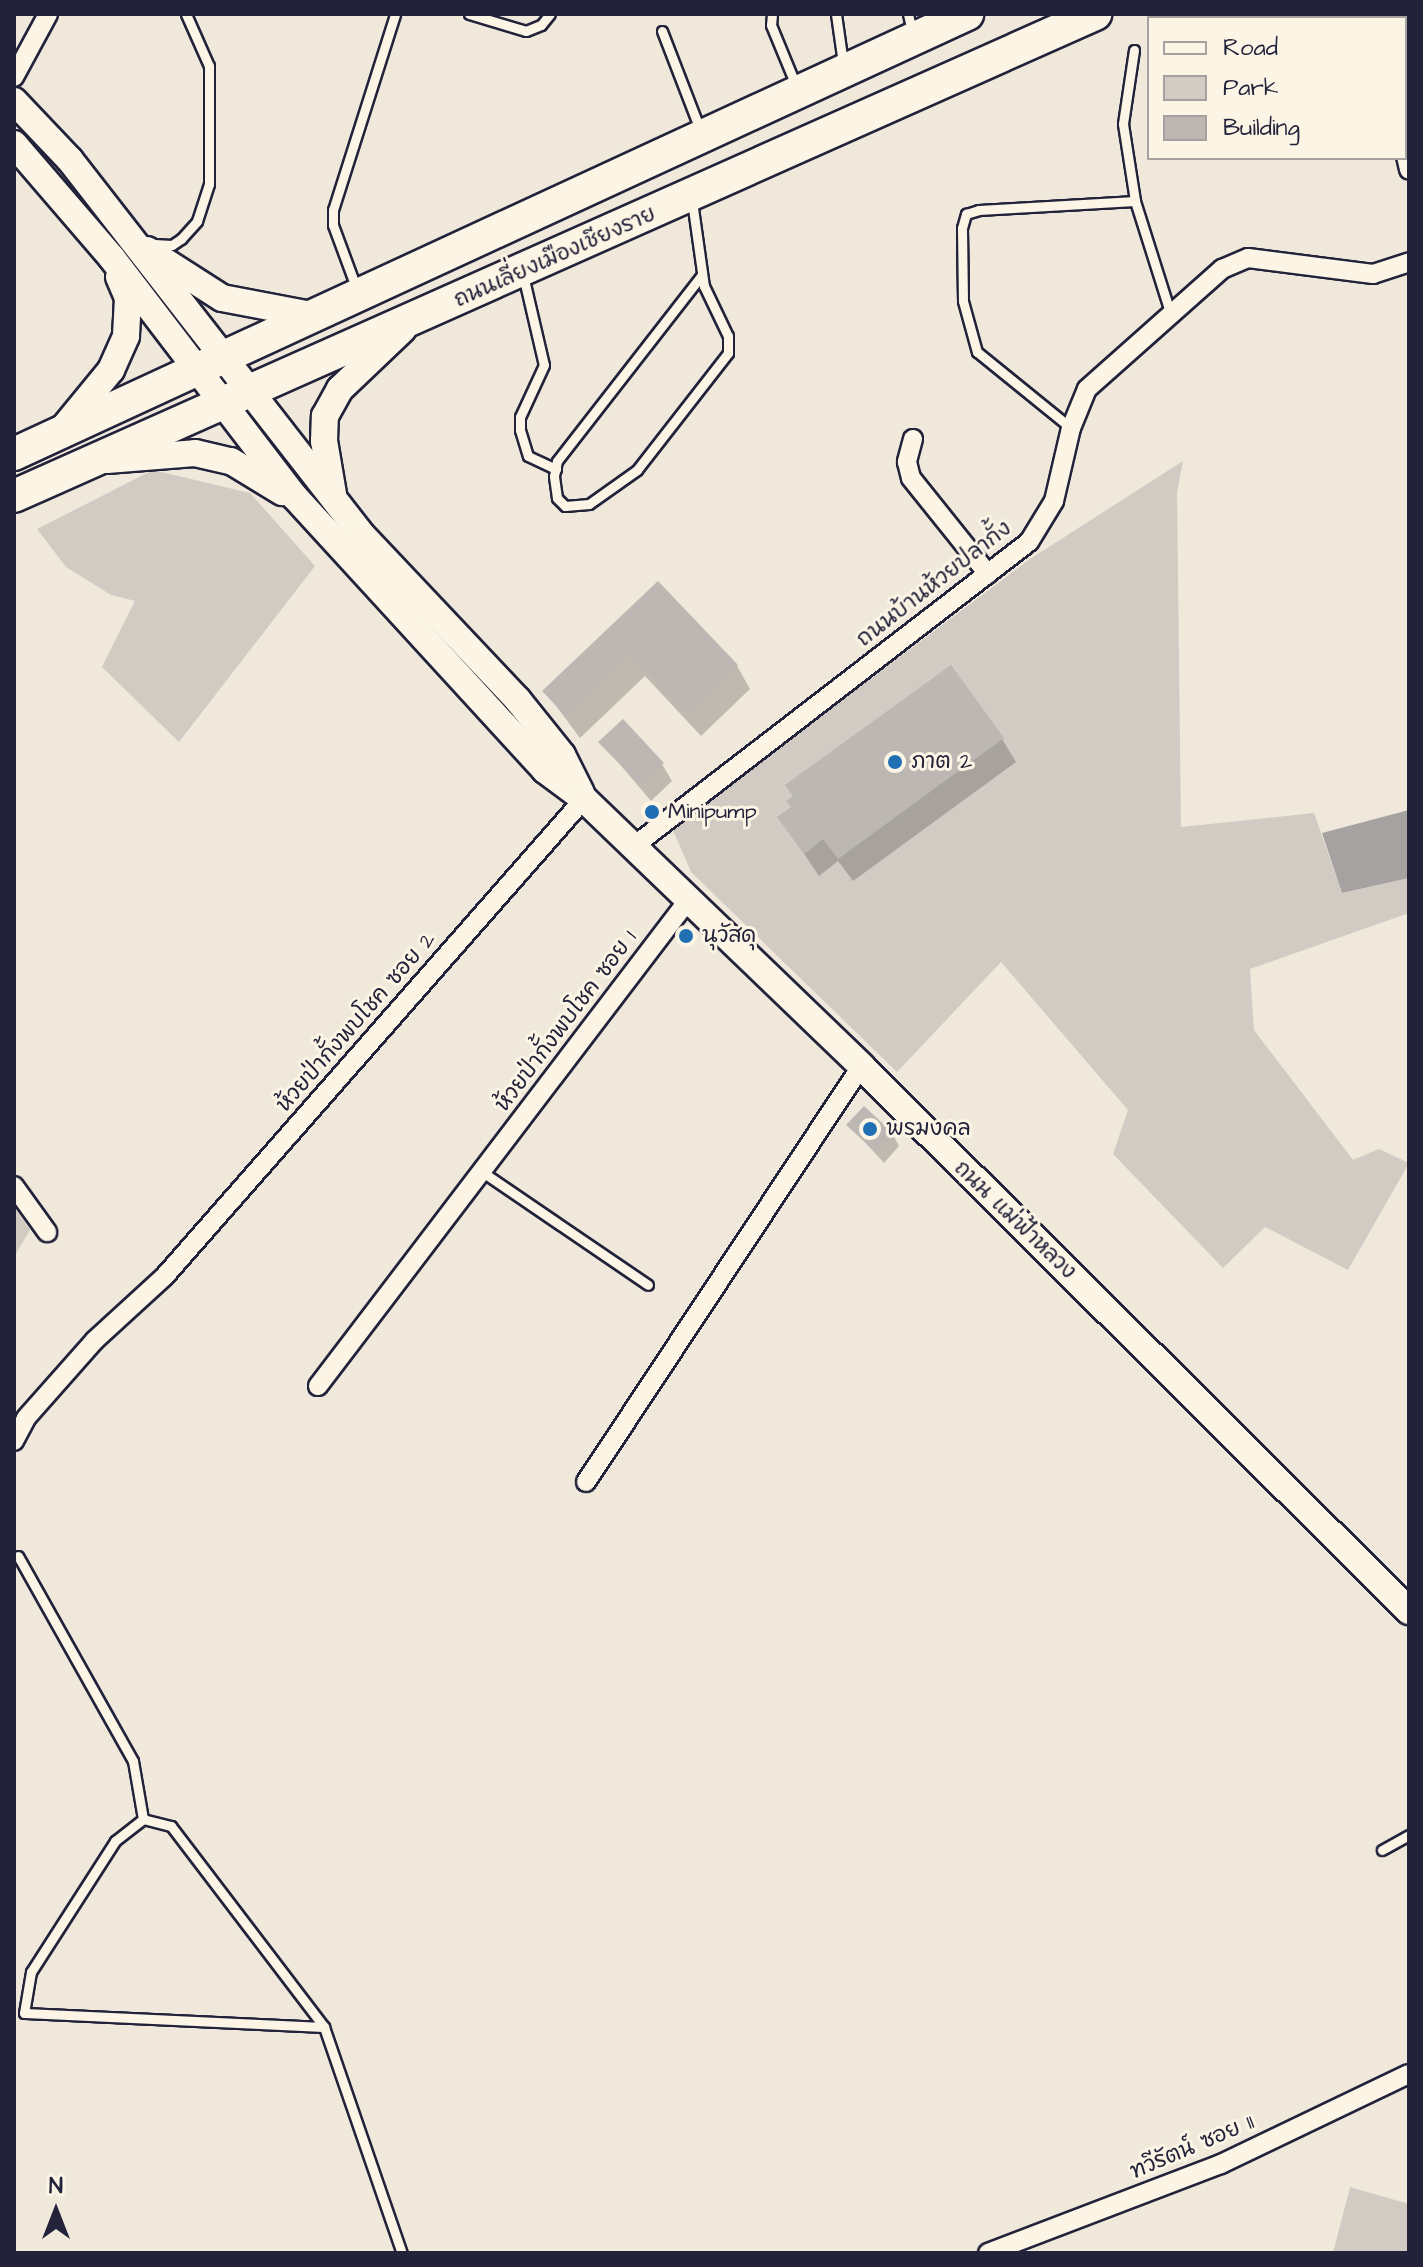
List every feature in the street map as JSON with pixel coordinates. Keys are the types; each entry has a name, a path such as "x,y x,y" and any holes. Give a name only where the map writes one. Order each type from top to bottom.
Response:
{"highway":[{"path":"14,454 228,358 311,315 798,92 844,70 911,26 967,14"},
{"name":"ถนนเลี่ยงเมืองเชียงราย","path":"14,496 691,197 1095,14"}],"street":[{"path":"14,77 48,14"},
{"path":"14,101 70,160 127,237 228,358 335,500 517,699 562,755 584,799"},
{"path":"14,144 112,258 311,514 545,770 584,799"},
{"path":"127,237 222,298 311,315"},
{"path":"59,434 111,370 126,336 128,298 112,258"},
{"name":"ถนนบ้านห้วยปลากั้ง","path":"634,846 1029,542 1054,501 1071,428 1087,389 1170,312 1222,269 1248,258 1373,274 1409,262"},
{"path":"335,500 324,441 325,416 340,389 414,318"},
{"path":"913,439 907,462 911,478 988,574"},
{"path":"95,461 195,453 231,461 311,514"},
{"name":"ถนน แม่ฟ้าหลวง","path":"584,799 861,1066 1409,1611"},
{"name":"ห้วยป่ากั้งพบโชค ซอย 2","path":"14,1441 26,1418 95,1340 164,1277 584,799"},
{"name":"ห้วยป่ากั้งพบโชค ซอย 1","path":"318,1386 689,899"},
{"path":"586,1482 861,1066"},
{"path":"14,1186 47,1232"},
{"name":"ทวีรัตน์ ซอย 11","path":"988,2253 1221,2164 1409,2074"}],"lane":[{"path":"127,237 172,245 197,221 209,184 209,66 186,14"},
{"path":"359,293 333,225 333,210 395,14"},
{"path":"469,14 526,31 541,25 550,14"},
{"path":"772,14 771,25 798,92"},
{"path":"836,14 844,70"},
{"path":"662,31 703,135"},
{"path":"1134,50 1123,124 1135,201 1170,312"},
{"path":"691,197 702,275 728,336 728,353 687,400 637,470 589,504 565,506 557,498 556,469 702,275"},
{"path":"1071,428 977,352 963,301 962,228 966,214 979,210 1135,201"},
{"path":"522,272 544,365 520,417 520,430 528,456 556,469"},
{"path":"481,1171 648,1285"},
{"path":"18,1556 133,1761 143,1819"},
{"path":"143,1819 171,1826 324,2027 402,2253"},
{"path":"143,1819 115,1841 31,1972 24,2013 324,2027"},
{"path":"1382,1850 1409,1835"}],"green space":[{"path":"1183,461 1177,492 1181,827 1314,813 1342,893 1409,878 1409,913 1250,969 1254,1030 1353,1160 1379,1149 1409,1163 1348,1270 1265,1227 1223,1268 1113,1154 1128,1110 1001,962 897,1072 691,872 672,828 1030,559"},
{"path":"153,470 250,493 315,566 179,742 102,667 135,601 111,595 66,567 37,529"},
{"path":"14,1207 30,1230 14,1257"},
{"path":"1350,2187 1409,2204 1409,2253 1333,2253"}],"shaded area":[{"path":"1409,810 1409,878 1342,893 1322,833"}],"building":[{"path":"658,581 738,665 687,714 630,654 566,716 542,691"},
{"name":"ภาต 2","path":"951,665 1004,738 838,859 823,839 804,854 777,817 791,807 786,801 793,796 785,785"},
{"path":"623,719 664,763 640,785 598,742"},
{"name":"พรมงคล","path":"864,1106 894,1134 877,1153 846,1125"}],"place":[{"name":"ภาต 2","path":"895,762"},
{"name":"Minipump","path":"652,812"},
{"name":"นุวัสดุ","path":"686,936"},
{"name":"พรมงคล","path":"870,1129"}]}
